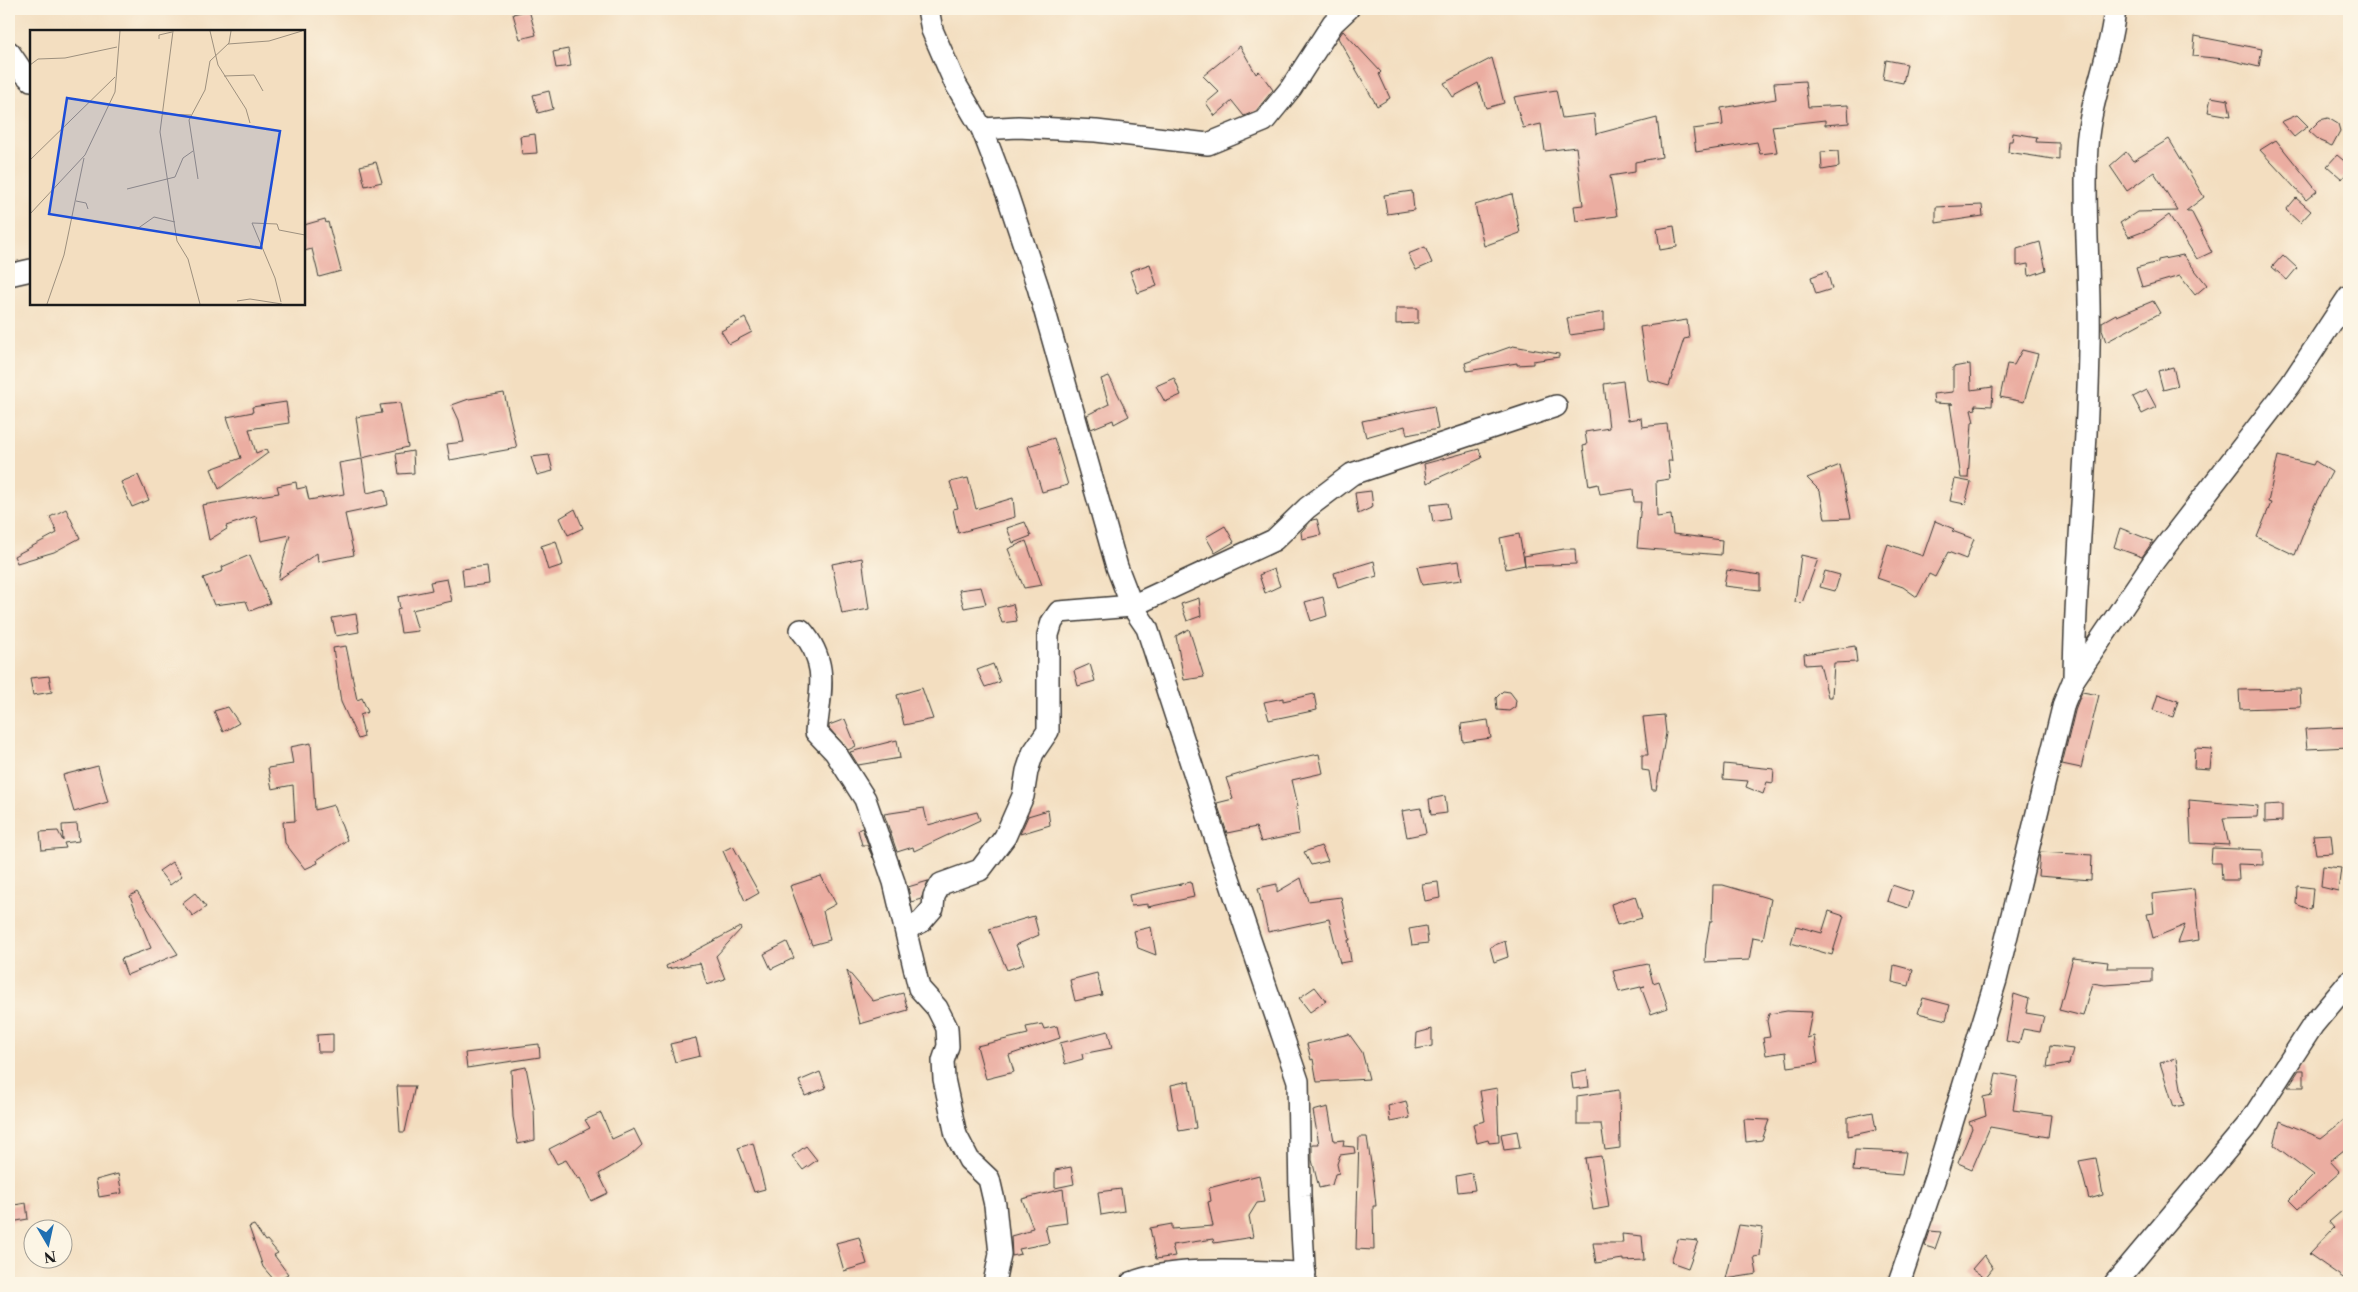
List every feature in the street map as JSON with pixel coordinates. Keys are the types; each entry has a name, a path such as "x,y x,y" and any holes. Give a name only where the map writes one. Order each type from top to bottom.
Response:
{"street":[{"path":"928,9 932,30 955,83 982,129 1007,194 1038,287 1117,567 1132,606 1147,628 1221,855 1298,1081 1300,1196 1305,1278 1218,1271 1148,1276 1131,1283"},
{"path":"982,129 1018,127 1096,131 1208,144 1264,121 1291,88 1333,23 1348,9"},
{"path":"2074,678 2075,601 2085,457 2090,346 2086,254 2087,146 2090,118 2115,9"},
{"path":"9,52 30,79"},
{"path":"9,275 30,270"},
{"path":"1899,1283 1936,1175 1996,980 2064,704 2074,678 2154,561 2291,384 2349,296"},
{"path":"906,929 921,922 933,908 934,896 941,884 980,870 1005,837 1023,796 1026,770 1033,753 1048,731 1048,635 1052,622 1059,612 1132,606 1274,540 1307,508 1352,474 1556,406"},
{"path":"801,630 812,642 820,659 821,678 816,732 835,752 865,799 894,882 919,988 937,1008 947,1028 948,1046 943,1061 944,1079 956,1135 969,1160 989,1179 995,1205 1000,1254 994,1283"},
{"path":"2115,1283 2250,1122 2313,1025 2349,982"}],"building":[{"path":"529,10 536,35 520,39 513,14"},
{"path":"1343,31 1381,72 1379,74 1390,98 1377,106 1338,38"},
{"path":"2195,36 2262,49 2259,67 2225,59 2193,56"},
{"path":"1240,46 1256,74 1259,71 1273,90 1256,111 1244,116 1232,101 1215,116 1206,103 1219,92 1203,76"},
{"path":"568,49 571,66 556,68 553,52"},
{"path":"1492,58 1504,103 1486,108 1478,83 1453,97 1444,83"},
{"path":"1886,60 1907,64 1903,83 1883,79"},
{"path":"1805,81 1808,107 1848,105 1849,123 1825,125 1825,120 1772,126 1777,152 1760,154 1757,142 1696,152 1693,129 1723,125 1721,108 1776,99 1774,83"},
{"path":"1556,90 1562,118 1594,114 1596,134 1657,118 1662,157 1635,162 1635,172 1610,176 1617,216 1576,221 1574,206 1583,205 1576,147 1545,151 1541,124 1523,128 1514,97"},
{"path":"549,91 553,109 538,113 533,95"},
{"path":"2211,97 2228,100 2231,116 2208,112"},
{"path":"2297,115 2308,126 2294,137 2281,122"},
{"path":"2328,118 2338,124 2340,131 2332,146 2320,141 2309,131 2320,120"},
{"path":"2013,133 2037,137 2036,142 2059,143 2059,160 2008,152 2009,141 2012,141"},
{"path":"535,134 537,153 522,154 520,136"},
{"path":"2169,139 2204,197 2186,211 2191,211 2212,252 2197,259 2169,215 2150,229 2129,237 2120,223 2137,212 2178,211 2154,172 2127,191 2110,166 2126,152 2133,161"},
{"path":"2276,140 2317,191 2306,200 2260,150"},
{"path":"1838,151 1839,167 1822,170 1821,152"},
{"path":"2337,155 2349,165 2349,170 2342,179 2327,166"},
{"path":"376,162 382,182 365,186 360,166"},
{"path":"1412,191 1414,210 1387,214 1384,195"},
{"path":"1512,194 1520,233 1484,246 1475,205"},
{"path":"2296,198 2311,211 2300,223 2286,210"},
{"path":"1982,205 1983,216 1936,223 1936,207"},
{"path":"325,219 326,223 328,222 341,271 319,277 312,249 305,251 305,225"},
{"path":"1674,226 1677,247 1660,250 1657,229"},
{"path":"2040,242 2046,270 2029,276 2028,264 2017,266 2017,249"},
{"path":"1425,247 1432,263 1416,270 1408,254"},
{"path":"2183,255 2207,285 2195,295 2180,276 2142,287 2136,268 2158,262 2158,260"},
{"path":"2283,255 2297,268 2287,280 2272,267"},
{"path":"1150,264 1157,286 1138,293 1130,271"},
{"path":"1827,271 1832,289 1816,294 1811,277"},
{"path":"2153,301 2160,313 2106,342 2102,330 2102,322 2116,314 2117,316"},
{"path":"1396,308 1418,308 1418,323 1396,324"},
{"path":"1604,312 1604,330 1570,335 1567,318"},
{"path":"745,318 752,332 729,344 721,331"},
{"path":"1687,320 1689,338 1684,339 1669,386 1648,380 1640,327"},
{"path":"1513,346 1559,354 1559,357 1533,361 1533,364 1517,365 1517,363 1467,371 1465,363"},
{"path":"2022,350 2038,354 2024,402 2000,397 2007,364 2014,365"},
{"path":"1970,364 1971,390 1993,387 1992,406 1975,405 1976,409 1971,410 1974,422 1972,423 1968,478 1961,478 1950,404 1953,404 1934,403 1933,394 1953,392 1953,367"},
{"path":"2173,367 2178,386 2163,390 2158,371"},
{"path":"1109,376 1129,416 1114,424 1113,420 1091,429 1087,415 1109,404 1101,379"},
{"path":"1174,378 1181,395 1165,402 1156,386"},
{"path":"1623,381 1628,420 1641,418 1642,427 1667,424 1672,461 1668,461 1670,479 1656,481 1657,517 1671,515 1673,534 1722,540 1721,555 1637,548 1641,502 1634,502 1633,489 1600,494 1598,484 1589,486 1583,446 1587,445 1585,432 1609,428 1604,384"},
{"path":"2147,390 2156,407 2142,414 2133,397"},
{"path":"504,393 517,448 450,460 447,444 464,442 459,420 452,405 469,399"},
{"path":"286,402 289,423 249,429 256,453 266,449 268,453 219,489 211,469 241,458 227,417 253,412 252,407"},
{"path":"400,403 408,447 362,458 356,417 382,413 380,405"},
{"path":"1434,406 1438,429 1407,435 1405,426 1366,437 1362,421"},
{"path":"1054,438 1068,485 1042,492 1028,446"},
{"path":"1479,449 1482,458 1427,483 1424,464"},
{"path":"413,451 414,473 399,474 396,454"},
{"path":"549,455 553,471 537,475 531,457"},
{"path":"2278,456 2313,465 2315,461 2332,472 2314,506 2295,555 2257,537 2271,503 2268,502"},
{"path":"362,459 367,493 385,489 388,505 345,514 354,555 318,562 317,553 278,580 290,535 261,541 256,516 226,526 227,529 209,540 202,505 279,493 277,486 296,482 297,489 306,487 309,500 344,494 339,463"},
{"path":"1840,465 1851,518 1825,519 1820,491 1807,478"},
{"path":"138,475 149,500 132,507 121,482"},
{"path":"968,478 976,509 1013,498 1015,517 958,533 953,509 958,508 950,482"},
{"path":"1955,479 1971,482 1965,504 1950,501"},
{"path":"1371,491 1373,507 1358,514 1355,493"},
{"path":"1447,503 1450,519 1433,522 1430,505"},
{"path":"66,509 80,538 54,552 17,563 14,556 57,533 50,517"},
{"path":"575,509 583,528 568,535 560,518"},
{"path":"1317,519 1321,535 1302,539 1301,532 1312,520"},
{"path":"1935,521 1954,529 1952,531 1974,539 1966,559 1948,552 1935,577 1929,574 1917,597 1903,587 1877,578 1888,544 1923,556"},
{"path":"1025,522 1031,536 1013,543 1007,528"},
{"path":"1225,526 1234,542 1215,553 1206,537"},
{"path":"2120,528 2153,541 2142,557 2114,547"},
{"path":"1519,534 1525,565 1506,569 1500,538"},
{"path":"556,541 563,565 548,570 541,546"},
{"path":"1026,541 1042,585 1024,588 1008,549"},
{"path":"1575,549 1576,564 1525,566 1524,556"},
{"path":"250,555 270,603 250,611 246,601 214,605 203,578 223,571 222,567"},
{"path":"1801,555 1818,559 1802,603 1795,602"},
{"path":"862,558 869,609 842,614 832,564"},
{"path":"1374,561 1377,576 1338,588 1334,573"},
{"path":"1459,561 1462,580 1422,585 1417,567"},
{"path":"487,566 489,584 464,587 462,569"},
{"path":"1274,569 1280,586 1265,593 1259,575"},
{"path":"1727,570 1760,575 1760,590 1724,586"},
{"path":"1825,571 1840,575 1835,591 1820,587"},
{"path":"447,579 452,601 412,610 418,631 401,633 397,610 400,609 398,597 432,590 430,582"},
{"path":"981,587 986,604 964,608 959,590"},
{"path":"1323,597 1327,616 1311,621 1305,602"},
{"path":"1199,598 1201,616 1187,621 1181,604"},
{"path":"1013,604 1017,621 1002,623 997,608"},
{"path":"356,614 359,632 336,636 332,618"},
{"path":"1189,629 1204,677 1184,680 1176,636"},
{"path":"346,646 357,700 362,698 368,712 360,715 364,737 358,739 341,702 333,648"},
{"path":"1855,646 1857,662 1834,663 1832,697 1828,697 1820,664 1805,665 1804,654"},
{"path":"993,664 1000,682 985,687 977,670"},
{"path":"1090,664 1095,681 1078,686 1074,671"},
{"path":"49,676 52,692 33,695 30,678"},
{"path":"922,688 933,719 904,725 897,695"},
{"path":"2300,689 2301,707 2240,709 2239,690"},
{"path":"1503,691 1510,692 1516,700 1515,707 1509,711 1497,710 1496,698"},
{"path":"2082,692 2099,695 2081,768 2062,764 2076,707"},
{"path":"1314,694 1317,710 1269,720 1264,702 1283,698 1283,701"},
{"path":"2158,694 2178,701 2173,717 2153,710"},
{"path":"228,707 239,723 223,732 214,711"},
{"path":"1664,715 1666,733 1656,790 1652,790 1649,771 1642,770 1642,755 1648,755 1643,717"},
{"path":"845,719 856,746 848,750 829,728 829,725"},
{"path":"1488,720 1491,738 1463,742 1461,724"},
{"path":"2349,727 2349,747 2307,749 2305,729"},
{"path":"897,740 900,758 858,765 850,752"},
{"path":"311,743 315,810 334,805 347,840 317,860 318,863 305,869 285,843 283,822 295,821 293,785 272,789 268,768 293,764 290,747"},
{"path":"2195,748 2212,749 2210,769 2194,768"},
{"path":"1319,754 1323,773 1292,780 1298,806 1296,807 1299,834 1261,842 1256,827 1227,833 1217,803 1233,799 1226,778 1280,762"},
{"path":"1724,764 1774,769 1773,783 1767,782 1763,794 1746,787 1748,781 1723,779"},
{"path":"98,766 108,802 74,812 63,775"},
{"path":"1445,796 1447,813 1431,815 1429,799"},
{"path":"2189,800 2258,806 2257,817 2223,818 2229,845 2191,843"},
{"path":"2282,804 2282,821 2265,822 2265,805"},
{"path":"924,808 928,825 977,812 980,820 914,851 913,847 897,852 884,814"},
{"path":"1421,808 1426,833 1407,837 1402,811"},
{"path":"1048,810 1050,825 1020,834 1028,816"},
{"path":"77,824 79,841 64,843 66,848 42,850 40,832 58,831 63,841 62,825"},
{"path":"862,828 873,858 867,845 862,845 858,830"},
{"path":"2331,834 2333,853 2316,854 2313,835"},
{"path":"733,846 759,893 745,901 723,851"},
{"path":"1321,846 1328,861 1311,865 1304,852"},
{"path":"2212,848 2263,850 2263,865 2238,864 2239,880 2222,880 2221,863 2211,863"},
{"path":"2040,852 2092,855 2091,880 2038,876"},
{"path":"172,862 182,876 170,885 159,871"},
{"path":"2323,866 2341,868 2338,891 2321,887"},
{"path":"821,876 836,904 823,911 830,940 812,945 790,886"},
{"path":"1301,878 1308,901 1341,897 1350,940 1348,940 1351,961 1340,963 1329,919 1268,932 1258,888 1277,884 1277,892"},
{"path":"928,881 921,899 911,902 908,887"},
{"path":"1191,882 1194,897 1148,907 1148,904 1131,906 1129,895"},
{"path":"1438,882 1440,898 1425,901 1422,884"},
{"path":"1713,885 1723,885 1771,899 1763,939 1753,937 1749,960 1705,962 1706,944 1710,921 1712,921"},
{"path":"1892,885 1913,892 1908,908 1887,901"},
{"path":"2297,886 2313,888 2311,910 2296,904"},
{"path":"2194,889 2199,940 2178,943 2185,925 2153,938 2147,914 2154,913 2152,894"},
{"path":"137,892 178,954 127,975 121,959 151,948 130,896"},
{"path":"195,893 206,907 193,916 182,903"},
{"path":"1635,896 1642,918 1617,925 1611,904"},
{"path":"1829,911 1844,916 1832,955 1791,943 1796,926 1822,933"},
{"path":"1034,916 1039,935 1016,945 1024,964 1007,970 989,929"},
{"path":"1426,926 1428,943 1412,945 1409,929"},
{"path":"740,927 741,929 716,956 725,979 707,985 700,963 667,969 666,966"},
{"path":"1151,927 1156,955 1138,948 1134,931"},
{"path":"1505,941 1508,957 1494,962 1490,947"},
{"path":"787,942 794,958 771,969 764,954"},
{"path":"2073,958 2108,962 2107,968 2152,968 2152,982 2105,985 2092,983 2083,1016 2059,1010"},
{"path":"1648,964 1653,983 1659,981 1668,1008 1651,1014 1641,987 1645,986 1619,992 1613,971"},
{"path":"1894,965 1913,970 1909,986 1892,982"},
{"path":"847,970 873,1001 903,993 908,1010 860,1024"},
{"path":"1097,973 1102,995 1075,1001 1070,980"},
{"path":"1315,987 1326,1001 1310,1012 1299,998"},
{"path":"2014,994 2029,999 2026,1013 2044,1016 2040,1032 2023,1029 2019,1044 2006,1041"},
{"path":"1923,998 1950,1005 1946,1020 1918,1013"},
{"path":"1787,1011 1812,1012 1807,1038 1814,1036 1818,1063 1788,1067 1786,1052 1766,1055 1763,1038 1770,1037 1767,1021 1769,1014"},
{"path":"1042,1024 1044,1029 1057,1026 1060,1038 1009,1055 1014,1072 986,1079 977,1046 1028,1034 1026,1027"},
{"path":"1432,1029 1432,1046 1416,1049 1417,1033"},
{"path":"1108,1031 1112,1048 1082,1054 1083,1059 1065,1064 1060,1043"},
{"path":"333,1034 333,1052 318,1052 317,1035"},
{"path":"1349,1034 1362,1052 1369,1079 1317,1082 1313,1059 1311,1060 1307,1044"},
{"path":"696,1038 700,1056 675,1062 670,1044"},
{"path":"539,1044 540,1057 467,1068 465,1053"},
{"path":"2050,1046 2073,1049 2069,1064 2047,1068"},
{"path":"2176,1059 2184,1105 2174,1107 2160,1063"},
{"path":"526,1067 534,1108 535,1140 518,1144 513,1117 511,1070"},
{"path":"1587,1070 1589,1087 1573,1089 1571,1073"},
{"path":"2299,1070 2304,1070 2304,1087 2288,1087"},
{"path":"820,1072 826,1088 805,1096 799,1081"},
{"path":"1996,1073 2018,1077 2013,1110 2051,1115 2048,1137 1990,1127 1972,1169 1958,1163 1972,1128 1969,1122 1986,1116 1983,1097 1992,1095"},
{"path":"1189,1081 1196,1128 1179,1131 1171,1085"},
{"path":"397,1086 415,1086 405,1132 400,1132"},
{"path":"1497,1088 1499,1142 1489,1143 1488,1140 1477,1143 1473,1124 1485,1121 1480,1091"},
{"path":"1619,1090 1620,1148 1605,1150 1601,1124 1577,1124 1577,1096"},
{"path":"1406,1101 1410,1118 1390,1122 1388,1106"},
{"path":"1328,1107 1334,1141 1344,1140 1343,1146 1354,1147 1355,1153 1340,1155 1337,1164 1339,1173 1335,1174 1332,1185 1319,1188 1312,1160 1312,1144 1319,1144 1313,1111"},
{"path":"1873,1112 1876,1130 1848,1136 1848,1117"},
{"path":"601,1113 612,1139 634,1129 642,1145 630,1156 599,1174 608,1193 591,1201 580,1178 578,1179 566,1160 557,1164 549,1149 590,1128 585,1120"},
{"path":"2349,1116 2349,1146 2330,1161 2340,1172 2298,1209 2289,1200 2314,1175 2274,1145 2280,1121 2321,1138"},
{"path":"1744,1119 1769,1120 1762,1140 1746,1142"},
{"path":"1517,1131 1520,1148 1504,1150 1501,1134"},
{"path":"1359,1137 1367,1137 1373,1177 1376,1206 1373,1206 1374,1250 1356,1249"},
{"path":"753,1143 765,1189 754,1192 738,1148"},
{"path":"806,1146 817,1160 803,1170 792,1156"},
{"path":"1855,1150 1906,1152 1902,1175 1853,1171"},
{"path":"1601,1156 1609,1207 1593,1210 1585,1158"},
{"path":"2096,1158 2103,1195 2089,1199 2079,1161"},
{"path":"1071,1167 1074,1184 1055,1188 1055,1170"},
{"path":"1472,1173 1475,1190 1458,1192 1456,1176"},
{"path":"118,1174 122,1193 99,1197 96,1180"},
{"path":"1259,1175 1264,1202 1257,1203 1249,1216 1253,1237 1214,1243 1213,1239 1172,1245 1175,1256 1156,1259 1150,1228 1172,1224 1172,1229 1213,1226 1208,1202 1211,1201 1209,1188"},
{"path":"1063,1189 1067,1223 1045,1226 1049,1243 1019,1249 1021,1254 1012,1256 1011,1236 1033,1228 1022,1199"},
{"path":"1121,1189 1124,1211 1101,1215 1098,1192"},
{"path":"26,1203 28,1219 11,1222 9,1206"},
{"path":"2349,1205 2349,1282 2309,1254 2334,1228 2329,1222"},
{"path":"254,1225 265,1241 267,1240 278,1253 274,1255 288,1274 275,1281 263,1267 249,1227"},
{"path":"1739,1225 1763,1228 1760,1256 1754,1257 1757,1274 1726,1279"},
{"path":"1930,1231 1941,1232 1935,1249 1925,1246"},
{"path":"1622,1234 1642,1236 1644,1260 1623,1261 1623,1259 1596,1263 1593,1243 1623,1243"},
{"path":"859,1237 867,1264 844,1271 836,1243"},
{"path":"1678,1239 1698,1241 1688,1268 1671,1262"},
{"path":"1984,1255 1993,1268 1985,1278 1972,1269"}]}
